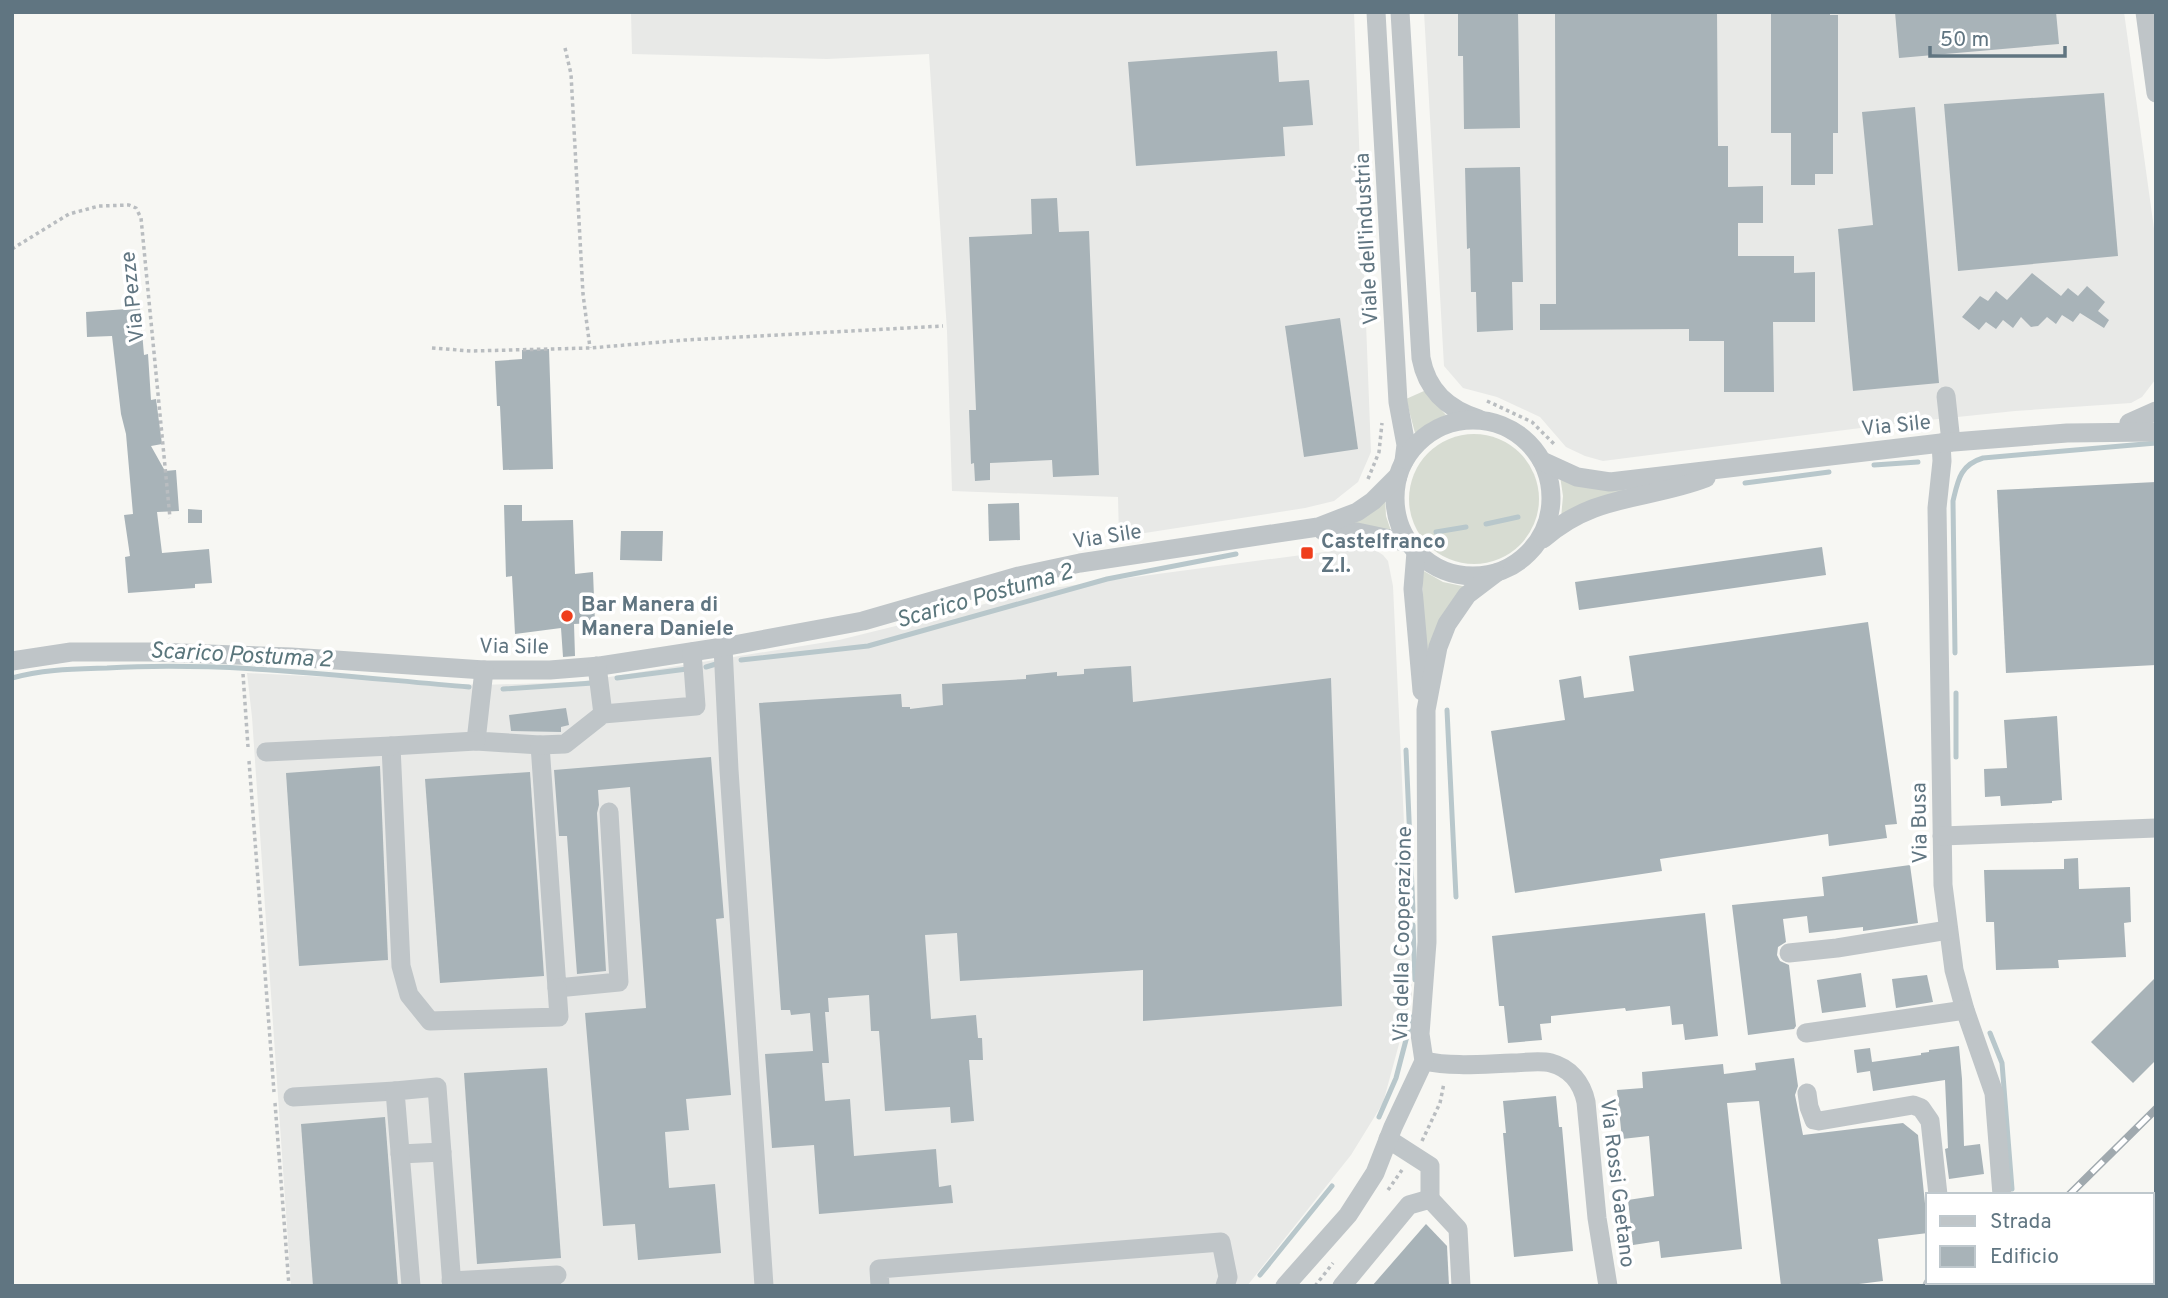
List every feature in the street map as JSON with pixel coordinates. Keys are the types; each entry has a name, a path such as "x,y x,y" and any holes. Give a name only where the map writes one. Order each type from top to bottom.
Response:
{"street":[{"name":"Viale dell'industria","path":"1376,12 1398,402 1406,445 1401,469"},
{"path":"1400,12 1420,358 1425,377 1440,398 1463,413 1507,428 1527,441 1542,461 1550,484 1551,510 1537,544 1519,562 1496,573 1471,577 1447,572 1425,561 1412,547 1399,525 1395,505 1401,469 1417,443 1437,429 1459,421 1483,421"},
{"path":"2145,12 2156,93"},
{"name":"Via Busa","path":"1946,396 1946,442 1937,533 1943,885 1954,970 1994,1093 2002,1193"},
{"path":"2129,423 2156,411"},
{"name":"Via Sile","path":"2067,433 2090,427 2156,421"},
{"name":"Via Sile","path":"1542,461 1569,474 1597,481 1620,481 1946,442 2067,433 2156,432"},
{"name":"Via Sile","path":"12,661 85,651 291,657 484,670 550,670 597,666 723,647 863,621 1019,576 1080,563 1296,532 1338,521 1357,512 1373,501 1401,469"},
{"name":"Via Sile","path":"1537,544 1577,514 1615,500 1678,488 1731,469"},
{"path":"1615,500 1633,489 1667,481 1670,474"},
{"name":"Via Sile","path":"1296,532 1357,532 1412,547"},
{"name":"Via della Cooperazione","path":"1285,1286 1348,1215 1375,1173 1424,1062 1420,1034 1427,942 1426,710 1414,601 1412,547"},
{"name":"Via della Cooperazione","path":"1426,710 1438,647 1447,624 1467,595 1496,573"},
{"path":"723,647 764,1286"},
{"path":"266,752 476,741 540,746 565,744 603,714 695,706 692,652"},
{"path":"597,666 603,714"},
{"path":"476,741 484,670"},
{"path":"391,746 401,967 409,995 430,1021 559,1017 540,746"},
{"path":"557,988 620,982 609,812"},
{"path":"1942,836 2156,828"},
{"path":"1789,953 1948,930"},
{"path":"1806,1033 1965,1010"},
{"name":"Via Rossi Gaetano","path":"1424,1062 1447,1066 1544,1062 1560,1066 1573,1076 1584,1090 1597,1218 1608,1286"},
{"path":"293,1097 437,1087 452,1284 557,1275"},
{"path":"395,1091 411,1286"},
{"path":"1807,1093 1814,1120 1819,1121 1913,1105 1921,1108 1930,1121 1938,1193"},
{"path":"1388,1139 1430,1166 1430,1199 1458,1229 1461,1286"},
{"path":"400,1154 442,1152"},
{"path":"1342,1286 1409,1205 1430,1199"},
{"path":"880,1286 879,1269 1222,1242 1231,1283"}],"path":[{"path":"565,48 571,74 583,294 590,348"},
{"name":"Via Pezze","path":"12,249 69,214 99,206 129,205 136,208 141,218 170,517"},
{"path":"432,348 471,351 590,348 698,339 943,326"},
{"path":"1483,400 1532,422 1561,452"},
{"path":"1364,485 1379,452 1384,415"},
{"path":"243,675 289,1286"},
{"path":"1420,1144 1440,1104 1443,1088"}],"shaded area":[{"path":"631,12 1354,12 1371,452 1358,482 1334,501 1305,508 1119,537 1118,497 952,491 947,331 929,54 827,59 632,54"},
{"path":"1424,12 2124,12 2156,243 2155,380 2142,397 2131,403 1900,423 1603,461 1566,447 1540,417 1497,397 1463,388 1444,366"},
{"path":"1424,391 1446,415 1415,433 1406,399"},
{"path":"1474,434 1499,439 1520,453 1534,474 1539,499 1534,524 1520,545 1499,559 1474,564 1449,559 1428,545 1414,524 1409,499 1414,474 1428,453 1449,439"},
{"path":"1560,476 1631,485 1617,494 1561,518 1563,496"},
{"path":"1385,496 1386,516 1392,534 1346,523"},
{"path":"1369,546 1388,561 1393,586 1412,996 1383,1103 1351,1155 1247,1286 291,1286 247,673 481,685 578,682 839,640 1045,589"},
{"path":"1422,570 1443,582 1467,587 1426,704"}],"building":[{"path":"1458,12 1518,12 1520,128 1464,129 1463,56 1458,56"},
{"path":"1555,12 1717,12 1718,146 1728,146 1728,187 1763,186 1763,223 1738,223 1738,256 1794,256 1794,273 1815,272 1815,322 1773,322 1774,392 1724,392 1724,341 1689,341 1689,329 1540,330 1540,304 1556,304"},
{"path":"1771,12 1830,12 1830,15 1838,15 1838,133 1833,133 1833,174 1815,174 1815,185 1791,185 1791,133 1771,133"},
{"path":"1895,12 2056,12 2059,44 1899,58"},
{"path":"1277,51 1279,82 1309,80 1313,125 1283,127 1285,156 1136,166 1128,62"},
{"path":"2104,93 2118,256 1958,271 1944,104"},
{"path":"1915,107 1939,383 1853,391 1838,229 1873,225 1862,112"},
{"path":"1520,167 1523,282 1512,282 1513,330 1477,332 1476,292 1471,292 1470,248 1467,249 1465,168"},
{"path":"1057,198 1059,232 1089,231 1099,475 1053,477 1052,460 990,463 990,480 975,481 974,463 971,464 969,410 976,410 969,237 1032,234 1031,199"},
{"path":"2032,273 2061,296 2068,288 2078,296 2087,286 2105,302 2098,311 2109,320 2104,328 2080,313 2073,322 2062,315 2056,324 2047,317 2038,326 2031,327 2021,317 2013,328 2003,320 1996,329 1986,322 1979,330 1962,317 1980,296 1988,301 1996,291 2007,300"},
{"path":"140,308 144,355 148,354 151,400 156,399 162,444 151,446 165,471 176,470 179,511 157,512 162,553 209,549 212,583 195,584 195,588 128,593 125,557 130,556 124,515 133,514 126,434 121,414 112,336 87,337 86,312"},
{"path":"1340,318 1358,449 1304,457 1285,326"},
{"path":"549,349 553,469 503,470 495,361 522,359 522,350"},
{"path":"2156,482 2156,665 2006,673 1997,490"},
{"path":"1019,503 1020,540 989,541 988,504"},
{"path":"504,505 522,505 522,521 573,520 575,574 593,572 595,623 574,624 575,656 563,657 561,628 515,634 512,576 506,577"},
{"path":"188,509 202,510 202,523 188,523"},
{"path":"621,531 663,531 662,561 620,560"},
{"path":"1822,547 1826,575 1579,610 1575,582"},
{"path":"1868,622 1897,824 1885,825 1887,838 1829,846 1828,834 1660,859 1662,871 1515,893 1491,731 1565,720 1559,680 1581,676 1584,698 1634,691 1629,656"},
{"path":"1131,666 1133,702 1331,678 1342,1006 1143,1021 1143,970 960,981 957,933 925,935 931,1019 976,1015 978,1038 982,1038 983,1060 969,1060 974,1121 951,1123 950,1107 885,1111 879,1031 871,1031 869,995 828,998 829,1012 825,1012 829,1063 822,1063 825,1101 850,1099 854,1156 936,1149 939,1187 951,1185 953,1203 819,1214 814,1145 772,1148 765,1054 813,1051 810,1013 791,1015 790,1010 781,1010 759,703 901,694 902,707 910,709 943,705 942,684 1026,679 1026,675 1057,672 1057,676 1084,674 1084,669"},
{"path":"566,708 569,725 561,727 561,732 511,731 509,715"},
{"path":"2057,716 2062,800 2001,806 2000,796 1985,797 1984,769 2007,768 2004,720"},
{"path":"711,757 724,918 716,919 731,1095 686,1099 689,1130 665,1132 669,1188 715,1184 721,1253 638,1260 635,1224 603,1226 585,1013 646,1008 630,787 598,790 606,971 577,974 567,836 559,836 554,770"},
{"path":"380,766 388,960 299,966 286,773"},
{"path":"530,772 544,976 440,983 425,779"},
{"path":"2078,858 2079,889 2130,887 2131,922 2124,923 2126,957 2058,960 2059,968 1996,970 1994,922 1986,922 1984,870 2064,869 2064,859"},
{"path":"1910,865 1918,923 1863,931 1863,927 1809,933 1807,916 1783,919 1786,942 1778,947 1777,955 1780,961 1789,965 1796,1026 1794,1029 1748,1035 1732,905 1824,896 1822,877"},
{"path":"1705,913 1718,1036 1685,1040 1683,1024 1672,1025 1670,1006 1551,1016 1551,1023 1540,1024 1542,1040 1508,1043 1504,1006 1499,1006 1492,936"},
{"path":"1861,973 1866,1007 1822,1013 1817,980"},
{"path":"1927,975 1933,1002 1896,1008 1892,979"},
{"path":"2156,977 2156,1060 2133,1083 2091,1042"},
{"path":"1959,1046 1964,1146 1980,1144 1984,1174 1949,1179 1945,1149 1948,1148 1945,1080 1873,1091 1870,1071 1857,1073 1854,1050 1870,1048 1872,1062"},
{"path":"1794,1058 1798,1086 1795,1095 1803,1135 1903,1123 1918,1135 1926,1233 1878,1239 1883,1281 1843,1286 1781,1286 1759,1101 1727,1103 1742,1249 1661,1258 1659,1241 1633,1245 1628,1200 1654,1196 1649,1136 1622,1139 1617,1090 1643,1088 1642,1072 1723,1064 1724,1074 1756,1070 1755,1063"},
{"path":"547,1068 561,1258 477,1264 464,1073"},
{"path":"1556,1096 1559,1127 1562,1127 1573,1251 1514,1257 1503,1133 1506,1133 1503,1101"},
{"path":"385,1117 398,1286 313,1286 301,1124"},
{"path":"1426,1224 1447,1246 1449,1286 1372,1286"}],"waterway":[{"path":"1955,653 1953,501 1965,469 1983,458 2156,443"},
{"path":"1874,465 1918,462"},
{"path":"1745,483 1829,472"},
{"path":"1486,524 1518,517"},
{"name":"Scarico Postuma 2","path":"1436,532 1466,527"},
{"name":"Scarico Postuma 2","path":"741,660 868,646 1107,579 1236,554"},
{"name":"Scarico Postuma 2","path":"706,667 716,664"},
{"name":"Scarico Postuma 2","path":"12,678 71,669 152,666 243,668 469,687"},
{"name":"Scarico Postuma 2","path":"617,678 687,669"},
{"name":"Scarico Postuma 2","path":"503,689 593,683"},
{"path":"1956,693 1956,757"},
{"name":"Scarico Postuma 2","path":"1447,710 1456,897"},
{"path":"1406,750 1413,911"},
{"path":"1413,925 1415,980"},
{"path":"1379,1117 1396,1078 1412,1017"},
{"path":"1990,1033 2002,1063 2012,1189"},
{"path":"1260,1275 1332,1186"}],"railway":[{"path":"2071,1193 2156,1109"}],"place":[{"name":"Castelfranco Z.I.","path":"1307,553"},
{"name":"Bar Manera di Manera Daniele","path":"567,616"}]}
